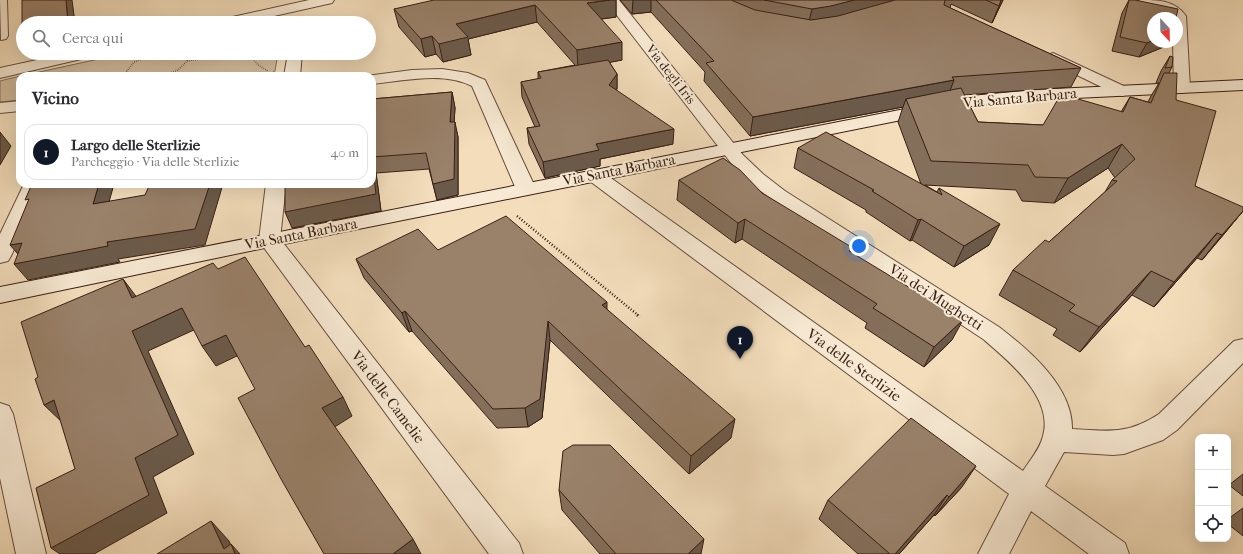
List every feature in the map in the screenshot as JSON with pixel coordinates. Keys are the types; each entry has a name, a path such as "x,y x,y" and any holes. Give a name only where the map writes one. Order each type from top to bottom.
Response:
{"street":[{"path":"0,0 1,36"},
{"path":"259,16 299,8 327,0"},
{"name":"Via degli Iris","path":"612,0 729,148"},
{"path":"1146,0 1168,7 1179,16 1182,88"},
{"path":"1043,54 1122,91"},
{"path":"0,73 58,60"},
{"path":"293,72 294,60"},
{"path":"376,79 438,74 467,77 479,83 526,189"},
{"name":"Via Santa Barbara","path":"0,295 268,240 971,101 1020,96 1243,85"},
{"path":"0,108 16,106"},
{"name":"Via dei Mughetti","path":"729,148 756,178 778,195 964,314 991,333 1017,354 1039,379 1054,404 1058,421 1056,440 1026,490 993,554"},
{"name":"Via delle Sterlizie","path":"594,175 1114,554"},
{"path":"0,256 32,188"},
{"path":"268,240 275,188"},
{"name":"Via delle Camelie","path":"268,240 508,554"},
{"path":"1056,440 1113,443 1124,442 1153,432 1168,422 1243,348"},
{"path":"0,414 31,554"}],"path":[{"path":"128,72 129,66 138,60"},
{"path":"173,72 184,66 187,61 194,60"},
{"path":"253,60 258,65 270,72"},
{"path":"492,196 640,317"}],"shaded area":[{"path":"94,60 277,60 275,71 273,72 39,72"},
{"path":"16,77 16,100 0,102 0,81"}],"building":[{"path":"22,0 66,0 67,16 22,16"},
{"path":"434,0 610,0 587,3 622,42 577,50 535,5 456,24 468,37 439,44 432,36 421,39 394,9"},
{"path":"656,0 731,0 755,10 811,20 838,16 895,0 945,0 944,5 1081,68 952,77 954,80 753,117 706,63 714,61"},
{"path":"764,0 854,0 812,9"},
{"path":"986,0 1001,0 999,6"},
{"path":"1129,0 1178,9 1177,12 1147,12 1147,43 1120,37"},
{"path":"1170,56 1173,57 1172,67 1165,68"},
{"path":"608,60 617,74 609,85 674,129 596,144 599,150 543,162 527,128 540,126 521,82 541,78 538,72"},
{"path":"1164,73 1177,73 1176,100 1216,111 1195,186 1243,207 1243,211 1222,235 1217,233 1174,282 1151,271 1099,327 1069,311 1075,305 1013,270 1045,240 1049,242 1117,181 1112,180 1135,159 1122,144 1068,178 1035,177 1028,165 931,161 906,99 961,88 978,122 1043,125 1061,94 1123,112 1130,97 1151,103"},
{"path":"452,92 450,122 455,122 454,179 433,184 426,153 376,157 376,99"},
{"path":"826,132 942,195 939,188 1000,224 964,246 921,219 918,220 872,191 874,190 798,148"},
{"path":"723,158 740,170 762,193 853,248 849,251 963,320 934,347 873,308 877,304 745,219 738,223 679,180"},
{"path":"30,188 98,188 93,204 145,195 148,188 209,188 195,229 107,242 108,246 14,264 22,243 10,245 29,199 25,200"},
{"path":"285,188 375,188 376,194 285,212"},
{"path":"506,216 607,302 602,305 735,419 691,456 548,321 540,399 525,408 493,409 405,311 402,313 356,259 418,229 438,250"},
{"path":"245,257 305,347 309,345 343,397 322,408 413,539 393,554 324,554 281,479 238,398 255,389 226,335 202,346 182,308 132,331 178,435 135,458 149,495 51,548 36,488 75,469 54,400 44,405 35,379 38,377 21,322 123,279 132,298 213,263 218,269"},
{"path":"911,418 976,466 949,497 947,495 895,554 890,554 828,500"},
{"path":"573,445 610,445 704,539 688,554 616,554 559,490 563,451"},
{"path":"211,521 224,549 231,544 235,554 157,554"}],"place":[{"name":"Largo delle Sterlizie","path":"740,359"}]}
